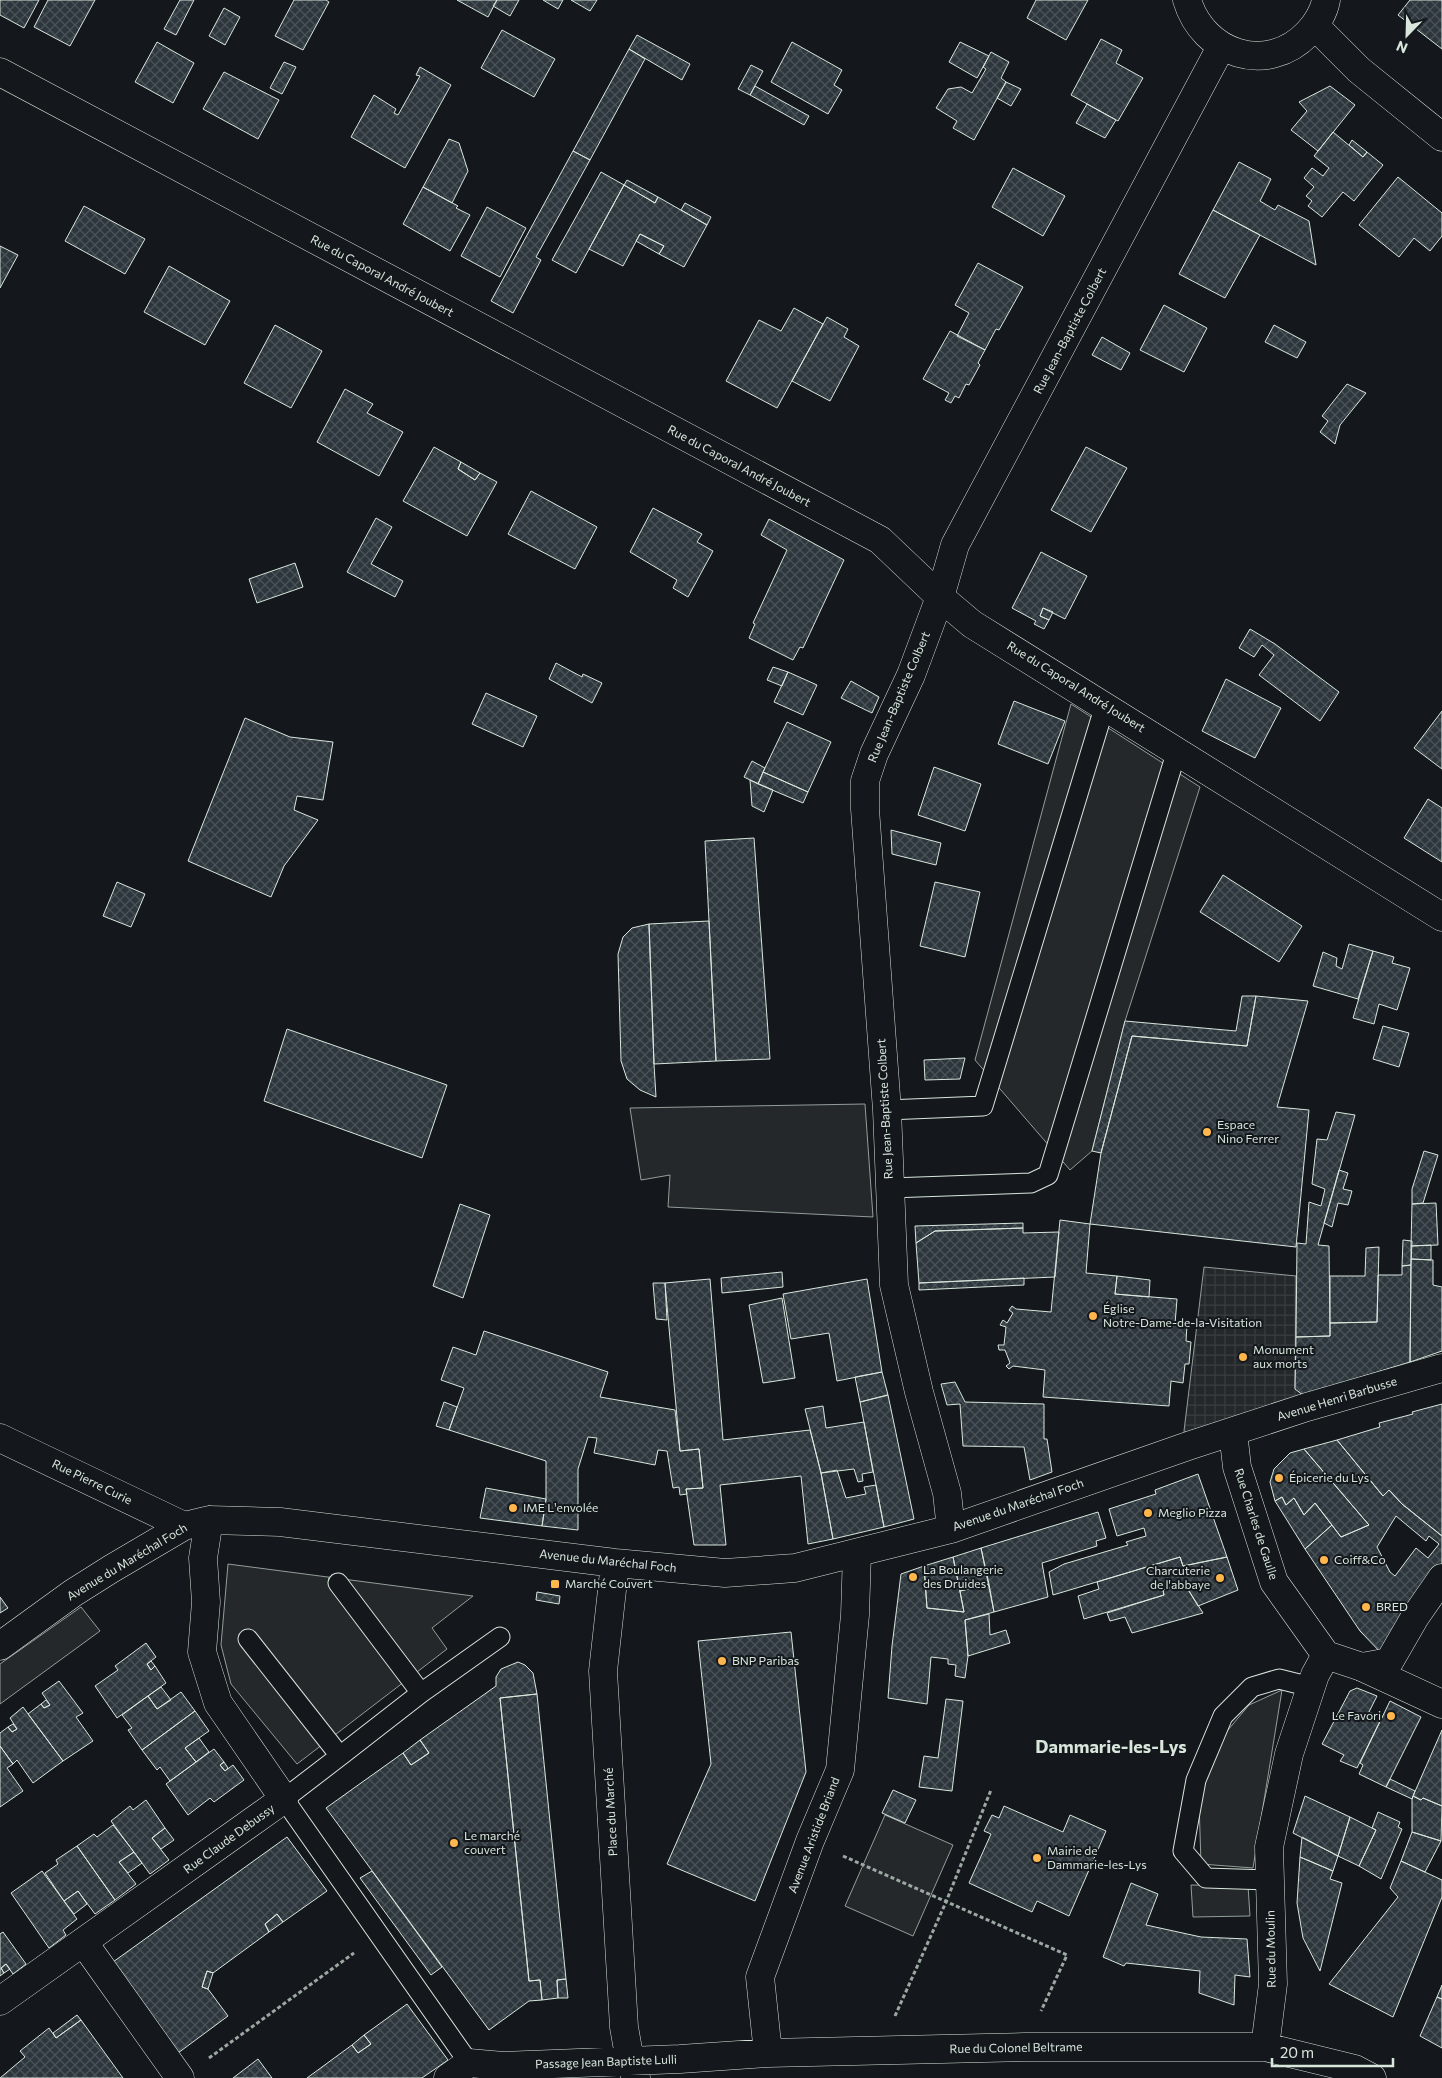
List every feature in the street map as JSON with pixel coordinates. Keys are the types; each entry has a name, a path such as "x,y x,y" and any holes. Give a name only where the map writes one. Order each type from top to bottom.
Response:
{"street":[{"path":"1187,0 1191,15 1204,33 1221,47 1241,54 1262,56 1282,51 1301,41 1315,26 1326,0"},
{"path":"1315,26 1359,70 1442,137"},
{"name":"Rue Jean-Baptiste Colbert","path":"951,1529 947,1493 919,1392 894,1285 887,1110 864,809 865,781 874,754 910,675 940,597 955,545 1221,47"},
{"name":"Rue du Caporal André Joubert","path":"0,72 880,540 940,597 972,624 1105,705 1442,917"},
{"name":"Avenue Henri Barbusse","path":"1233,1432 1442,1368"},
{"name":"Avenue du Maréchal Foch","path":"0,1646 73,1593 196,1523 280,1522 615,1563 725,1572 795,1568 951,1529 1233,1432"},
{"name":"Rue Charles de Gaulle","path":"1233,1432 1237,1467 1274,1582 1326,1655"},
{"name":"Rue Pierre Curie","path":"0,1438 196,1523"},
{"name":"Rue Claude Debussy","path":"0,2001 284,1799 218,1703 202,1652 206,1602 202,1558 196,1523"},
{"name":"Avenue Aristide Briand","path":"768,2053 760,1977 810,1841 840,1770 855,1615 857,1553"},
{"name":"Place du Marché","path":"615,1563 603,1671 624,2027 633,2070"},
{"path":"1362,1667 1389,1662 1442,1578"},
{"path":"1326,1655 1362,1667 1442,1704"},
{"name":"Rue du Moulin","path":"1265,2047 1273,1984 1269,1847 1289,1754 1315,1675 1326,1655"},
{"path":"84,1943 180,2078"},
{"name":"Rue du Colonel Beltrame","path":"768,2053 1025,2047 1265,2047"},
{"path":"1265,2047 1306,2078"},
{"path":"1265,2047 1355,2070 1372,2078"},
{"name":"Passage Jean Baptiste Lulli","path":"458,2070 503,2066 633,2070 768,2053"}],"lane":[{"path":"887,1110 983,1106 1105,705"},
{"path":"890,1188 1031,1183 1048,1175 1177,750"},
{"path":"338,1583 421,1693"},
{"path":"458,2070 379,1935 284,1799 421,1693 500,1637"},
{"path":"248,1639 340,1756"},
{"path":"1269,1880 1206,1878 1184,1852 1196,1780 1224,1716 1252,1687 1279,1678 1311,1687"}],"path":[{"path":"880,2050 946,1902 991,1790"},
{"path":"810,1841 1067,1955 1025,2047"},
{"path":"205,2061 379,1935"}],"shaded area":[{"path":"1071,704 1200,787 1125,1021 1092,1151 1070,1170 975,1060"},
{"path":"865,1104 873,1217 668,1207 670,1175 641,1180 630,1108"},
{"path":"1204,1267 1296,1276 1295,1388 1303,1395 1188,1446 1184,1431"},
{"path":"228,1564 473,1596 432,1628 447,1649 297,1764 231,1684 221,1645"},
{"path":"81,1607 100,1631 0,1704 0,1664"},
{"path":"1282,1690 1253,1868 1201,1864 1199,1801 1217,1743 1249,1705"},
{"path":"885,1815 953,1845 913,1936 845,1906"},
{"path":"1191,1885 1248,1886 1250,1916 1193,1917"}],"building":[{"path":"0,0 39,0 24,28 0,15"},
{"path":"48,0 95,0 70,46 34,27"},
{"path":"180,0 194,0 176,35 164,29"},
{"path":"294,0 326,0 329,2 303,50 275,36"},
{"path":"457,0 497,0 488,17"},
{"path":"497,0 519,0 510,16 493,6"},
{"path":"543,0 563,0 558,9"},
{"path":"571,0 597,0 590,11"},
{"path":"1036,0 1088,0 1066,40 1027,18"},
{"path":"1410,0 1442,0 1442,49 1398,15"},
{"path":"224,8 240,17 225,45 209,36"},
{"path":"502,30 555,59 534,97 481,68"},
{"path":"637,35 690,64 682,80 629,49"},
{"path":"1101,39 1122,50 1116,63 1143,78 1118,121 1071,95"},
{"path":"157,42 194,63 173,103 135,82"},
{"path":"792,42 842,70 834,85 842,90 828,114 771,82"},
{"path":"960,42 989,56 977,78 949,62"},
{"path":"629,49 645,59 590,160 573,151"},
{"path":"991,52 1009,62 1001,78 1006,82 974,140 953,128 957,121 936,108 948,89 961,87 972,93 986,69 983,67"},
{"path":"284,62 296,67 282,94 270,88"},
{"path":"751,65 763,71 750,95 738,89"},
{"path":"420,67 451,85 405,168 351,137 374,95 396,109 394,113 398,115 420,76 416,75"},
{"path":"224,72 279,100 258,139 203,109"},
{"path":"1006,82 1021,89 1011,106 997,98"},
{"path":"755,86 809,116 804,125 750,95"},
{"path":"1330,86 1355,105 1318,151 1291,130 1307,111 1299,102"},
{"path":"1087,104 1116,120 1105,138 1076,123"},
{"path":"1333,132 1363,157 1367,152 1383,165 1354,201 1343,192 1322,217 1308,206 1312,201 1306,196 1314,187 1304,178 1312,168 1323,176 1329,168 1314,156"},
{"path":"449,139 459,143 468,171 452,203 423,187"},
{"path":"1352,140 1367,152 1363,157 1349,145"},
{"path":"573,151 590,160 536,257 541,260 513,313 491,301"},
{"path":"1239,162 1271,179 1260,201 1275,210 1278,205 1309,221 1316,265 1213,210"},
{"path":"1013,168 1065,196 1043,236 992,207"},
{"path":"601,172 624,185 576,273 552,260"},
{"path":"1398,177 1442,213 1442,236 1430,251 1414,238 1399,257 1359,225"},
{"path":"627,180 658,197 655,203 624,185"},
{"path":"624,185 655,203 658,197 707,225 684,267 659,254 664,246 640,234 623,266 589,249"},
{"path":"423,187 458,206 456,208 470,215 450,251 403,224"},
{"path":"685,203 711,217 707,225 681,210"},
{"path":"84,206 145,239 125,274 65,241"},
{"path":"487,207 526,228 500,277 461,256"},
{"path":"1213,210 1260,235 1225,298 1179,274"},
{"path":"640,234 664,246 659,254 636,241"},
{"path":"0,246 18,255 0,288"},
{"path":"978,263 1023,287 999,330 996,329 985,350 957,336 969,313 955,305"},
{"path":"169,266 230,301 205,345 144,312"},
{"path":"1164,305 1207,328 1184,372 1140,350"},
{"path":"794,308 823,324 777,408 726,381 759,320 781,331"},
{"path":"827,317 848,329 844,337 859,346 830,401 792,381"},
{"path":"275,325 322,351 291,408 244,383"},
{"path":"1274,325 1306,342 1297,358 1265,342"},
{"path":"950,331 985,350 978,363 980,365 969,385 966,384 959,398 955,396 951,403 945,400 949,393 923,379"},
{"path":"1102,337 1130,353 1121,370 1092,355"},
{"path":"1347,384 1366,393 1340,425 1335,444 1320,432 1328,421 1322,416"},
{"path":"345,389 373,404 367,413 403,432 379,476 317,442"},
{"path":"434,447 461,462 458,469 475,480 480,473 497,482 467,536 403,501"},
{"path":"1086,447 1127,468 1091,532 1051,510"},
{"path":"461,462 480,473 475,480 458,469"},
{"path":"531,491 597,527 575,569 508,534"},
{"path":"653,508 702,534 697,542 713,551 688,597 673,588 677,580 630,552"},
{"path":"376,518 392,527 371,564 403,581 395,597 347,572"},
{"path":"769,519 844,560 803,648 800,647 793,660 749,638 755,624 753,623 787,550 761,535"},
{"path":"1041,552 1087,576 1065,619 1043,608 1040,616 1049,620 1044,629 1034,624 1036,621 1012,608"},
{"path":"295,563 303,587 257,603 249,579"},
{"path":"1043,608 1053,612 1049,620 1040,616"},
{"path":"1250,629 1275,644 1339,692 1320,721 1259,675 1274,655 1262,645 1254,657 1239,648"},
{"path":"556,663 582,677 583,674 602,683 592,703 549,679"},
{"path":"773,667 788,672 782,686 767,680"},
{"path":"788,672 817,685 803,715 774,702"},
{"path":"1226,679 1281,708 1255,758 1202,731"},
{"path":"851,681 879,697 872,713 841,698"},
{"path":"486,693 537,716 523,747 472,724"},
{"path":"1014,701 1065,721 1048,764 998,744"},
{"path":"1442,711 1442,769 1414,748"},
{"path":"245,718 290,737 333,742 323,800 297,796 294,810 318,820 284,866 271,897 188,861"},
{"path":"787,722 831,742 808,792 763,772"},
{"path":"752,761 765,768 758,784 744,777"},
{"path":"934,767 981,784 965,831 918,815"},
{"path":"763,772 808,792 803,803 758,784"},
{"path":"750,780 773,790 764,812 752,806"},
{"path":"1428,799 1442,808 1442,862 1404,838"},
{"path":"891,830 941,843 936,865 892,854"},
{"path":"754,838 770,1059 716,1061 705,841"},
{"path":"1223,875 1302,926 1279,962 1200,912"},
{"path":"117,882 145,894 131,927 103,916"},
{"path":"935,882 980,892 965,957 920,946"},
{"path":"709,921 716,1061 654,1064 649,924"},
{"path":"649,924 656,1097 640,1090 627,1079 621,1061 618,954 623,937 632,928"},
{"path":"1349,944 1373,951 1358,999 1313,986 1323,952 1337,958 1336,966 1342,969"},
{"path":"1373,951 1394,957 1392,963 1410,968 1397,1010 1379,1004 1374,1024 1353,1018"},
{"path":"1242,996 1256,996 1247,1046 1132,1036 1101,1153 1092,1151 1125,1021 1236,1031"},
{"name":"Espace Nino Ferrer","path":"1256,996 1308,1001 1277,1107 1309,1110 1296,1247 1090,1224 1101,1153 1132,1036 1247,1046"},
{"path":"1383,1026 1409,1033 1399,1067 1373,1059"},
{"path":"287,1029 447,1085 422,1158 264,1101"},
{"path":"965,1058 960,1079 925,1080 924,1060"},
{"path":"1336,1112 1355,1115 1318,1245 1329,1246 1330,1336 1296,1337 1297,1243 1306,1244 1309,1202 1321,1206 1325,1189 1312,1184 1317,1139 1327,1140"},
{"path":"1424,1151 1438,1155 1423,1203 1412,1204 1412,1189"},
{"path":"1339,1170 1348,1173 1343,1189 1352,1191 1348,1205 1338,1203 1332,1227 1324,1223"},
{"path":"1436,1203 1438,1245 1411,1246 1412,1204"},
{"path":"460,1204 490,1215 463,1298 433,1286"},
{"name":"Église Notre-Dame-de-la-Visitation","path":"1060,1220 1090,1224 1086,1273 1117,1276 1115,1294 1177,1299 1175,1324 1187,1325 1186,1341 1191,1342 1189,1364 1185,1364 1183,1383 1171,1381 1169,1406 1043,1397 1045,1370 1013,1366 1009,1369 1006,1366 1010,1363 1005,1350 999,1350 998,1345 1004,1345 1006,1327 1000,1325 1003,1320 1007,1323 1013,1313 1009,1310 1012,1306 1016,1309 1051,1312"},
{"path":"1023,1223 1023,1228 935,1231 916,1243 915,1226"},
{"path":"1023,1228 1023,1233 1059,1232 1055,1277 919,1283 916,1243 935,1231"},
{"path":"1403,1240 1412,1241 1411,1265 1402,1266"},
{"path":"1431,1245 1431,1260 1411,1259 1411,1246"},
{"path":"1379,1247 1377,1322 1330,1323 1330,1276 1365,1276 1366,1248"},
{"path":"1411,1259 1433,1260 1433,1285 1442,1287 1442,1351 1410,1362"},
{"path":"1411,1265 1410,1362 1303,1395 1295,1389 1296,1337 1330,1336 1330,1323 1377,1322 1378,1275 1402,1275 1402,1266"},
{"path":"782,1272 783,1287 722,1293 721,1278"},
{"path":"1117,1276 1150,1280 1149,1297 1115,1294"},
{"path":"1024,1278 1024,1285 919,1290 919,1283"},
{"path":"710,1279 723,1440 810,1430 821,1473 833,1539 808,1544 801,1476 720,1485 726,1545 694,1545 686,1489 703,1488 699,1449 680,1451 665,1283"},
{"path":"867,1279 882,1372 837,1381 829,1333 791,1339 783,1294"},
{"path":"653,1283 665,1283 667,1320 656,1319"},
{"path":"782,1298 795,1378 763,1383 749,1305"},
{"path":"484,1331 608,1372 600,1397 675,1410 680,1451 699,1449 703,1488 686,1489 687,1494 680,1495 679,1487 673,1488 667,1451 658,1450 655,1465 594,1453 597,1438 588,1437 578,1469 578,1530 542,1526 546,1499 546,1461 449,1430 464,1388 441,1380 453,1347 476,1355"},
{"path":"882,1372 888,1395 860,1402 855,1377"},
{"path":"955,1382 965,1402 1044,1404 1044,1439 1047,1439 1052,1472 1030,1480 1024,1447 963,1446 960,1404 947,1405 941,1384"},
{"path":"888,1395 914,1519 884,1527 860,1402"},
{"path":"444,1402 457,1407 449,1430 436,1426"},
{"path":"1442,1404 1442,1536 1402,1504 1389,1490 1383,1496 1337,1440 1380,1427 1379,1423"},
{"path":"823,1406 826,1428 864,1422 873,1472 862,1474 863,1481 858,1482 854,1469 821,1473 805,1409"},
{"path":"1337,1440 1383,1496 1389,1490 1402,1504 1442,1536 1442,1570 1385,1657 1360,1631 1305,1549 1332,1525 1341,1537 1369,1525 1304,1449","holes":["1396,1516 1426,1541 1429,1536 1439,1544 1428,1558 1416,1548 1395,1576 1390,1572 1377,1547"]},
{"path":"1304,1449 1369,1525 1341,1537 1315,1503 1304,1515 1294,1498 1286,1505 1282,1497 1275,1501 1270,1482 1274,1469 1290,1453"},
{"path":"837,1470 846,1498 866,1494 864,1487 876,1485 884,1527 833,1539 821,1473"},
{"path":"1198,1474 1227,1557 1183,1566 1180,1557 1053,1595 1049,1572 1064,1564 1128,1545 1126,1542 1146,1536 1144,1528 1117,1536 1109,1509 1156,1494 1155,1490"},
{"name":"IME L'envolée","path":"486,1488 546,1499 542,1526 480,1518"},
{"path":"1282,1497 1286,1505 1294,1498 1304,1515 1315,1503 1332,1525 1305,1549 1275,1501"},
{"path":"1098,1512 1106,1538 1096,1541 1097,1546 1042,1563 1048,1597 994,1612 981,1548"},
{"path":"981,1548 989,1584 960,1591 953,1557"},
{"path":"953,1557 964,1612 927,1608 924,1566"},
{"path":"1180,1557 1183,1566 1227,1557 1238,1590 1198,1606 1184,1583 1163,1590 1164,1595 1084,1619 1078,1596 1099,1589 1097,1582"},
{"path":"924,1566 927,1608 964,1612 960,1591 989,1584 994,1612 965,1620 968,1656 965,1678 955,1676 956,1665 948,1664 948,1659 931,1657 927,1704 888,1698 901,1574"},
{"path":"1184,1583 1203,1613 1132,1633 1125,1617 1110,1621 1107,1613 1164,1595 1163,1590"},
{"path":"537,1592 560,1596 559,1604 536,1600"},
{"path":"0,1597 8,1608 0,1613"},
{"path":"989,1614 990,1635 1006,1630 1010,1643 968,1656 965,1620"},
{"path":"791,1632 806,1772 755,1901 667,1864 711,1764 698,1641"},
{"path":"146,1643 156,1657 147,1664 151,1670 155,1666 166,1683 117,1718 95,1686 118,1670 115,1666"},
{"path":"151,1661 155,1666 151,1670 147,1664"},
{"path":"518,1662 525,1665 533,1673 537,1694 500,1698 529,1981 540,1980 542,2000 529,2001 489,2030 326,1808 403,1753 411,1765 429,1753 420,1740 496,1686 496,1677 501,1669"},
{"path":"59,1681 83,1713 76,1717 93,1741 63,1761 28,1714 41,1704 44,1708 50,1705 42,1693"},
{"path":"161,1687 171,1700 157,1709 148,1696"},
{"path":"1357,1688 1377,1696 1369,1712 1382,1717 1357,1768 1340,1761 1344,1755 1322,1744 1350,1691"},
{"path":"181,1692 195,1711 142,1750 128,1730 132,1728 122,1715 148,1696 157,1709"},
{"path":"537,1694 566,1979 557,1980 558,1998 542,2000 540,1980 529,1981 500,1698"},
{"path":"946,1699 963,1701 952,1791 919,1787 924,1756 938,1758"},
{"path":"46,1700 50,1705 44,1708 41,1704"},
{"path":"1390,1701 1421,1717 1386,1787 1359,1774 1363,1765 1360,1763"},
{"path":"23,1707 63,1761 33,1783 17,1760 13,1764 0,1746 0,1733 8,1727 12,1732 17,1729 10,1718"},
{"path":"195,1711 209,1731 185,1748 196,1762 170,1781 160,1767 157,1770 142,1750"},
{"path":"13,1724 17,1729 12,1732 8,1727"},
{"path":"1442,1730 1442,1806 1413,1796"},
{"path":"199,1738 209,1752 196,1762 185,1748"},
{"path":"420,1740 429,1753 411,1765 403,1753"},
{"path":"0,1746 13,1764 7,1768 23,1791 0,1807"},
{"path":"214,1749 224,1762 220,1765 225,1771 233,1765 244,1780 214,1802 210,1798 188,1815 166,1784"},
{"path":"224,1762 228,1768 225,1771 220,1765"},
{"path":"1390,1779 1415,1791 1412,1799 1386,1787"},
{"path":"893,1790 916,1800 905,1823 882,1813"},
{"path":"1305,1796 1350,1817 1338,1856 1293,1833"},
{"path":"1413,1796 1442,1806 1441,1841 1412,1832"},
{"path":"146,1800 165,1828 152,1838 169,1860 150,1874 111,1821 130,1806 133,1810"},
{"name":"Mairie de Dammarie-les-Lys","path":"1004,1806 1063,1832 1070,1815 1106,1831 1069,1916 1037,1901 1032,1912 969,1883 991,1834 984,1831 992,1815 999,1818"},
{"path":"1378,1812 1400,1822 1398,1827 1402,1829 1381,1879 1359,1866 1376,1830 1372,1828"},
{"path":"1350,1817 1376,1830 1359,1866 1338,1856"},
{"path":"113,1825 134,1852 119,1862 136,1884 115,1900 77,1846 94,1834 97,1837"},
{"path":"165,1828 174,1840 161,1849 152,1838"},
{"path":"1412,1832 1441,1841 1425,1872 1401,1861"},
{"path":"287,1837 327,1891 283,1922 277,1914 265,1924 269,1932 213,1973 207,1971 202,1987 208,1989 228,2016 178,2053 113,1962"},
{"path":"1302,1837 1338,1856 1333,1871 1300,1857"},
{"path":"77,1846 115,1900 95,1914 78,1891 64,1901 45,1873 58,1864 56,1860"},
{"path":"134,1852 142,1863 128,1873 119,1862"},
{"path":"1300,1857 1333,1871 1330,1879 1342,1883 1320,1971 1303,1938 1297,1903"},
{"path":"1401,1861 1442,1880 1442,1897 1393,2017 1329,1984 1398,1897 1390,1888"},
{"path":"42,1871 77,1919 63,1930 66,1935 49,1948 11,1893"},
{"path":"372,1871 442,1967 431,1975 360,1878"},
{"path":"1131,1883 1158,1894 1146,1925 1201,1937 1247,1939 1250,1977 1235,1975 1234,2005 1199,1993 1200,1971 1126,1963 1124,1966 1103,1957"},
{"path":"78,1891 87,1904 74,1914 64,1901"},
{"path":"277,1914 283,1922 269,1932 265,1924"},
{"path":"3,1932 26,1964 13,1974 6,1964 1,1968 4,1973 0,1976 0,1934"},
{"path":"6,1964 10,1969 4,1973 1,1968"},
{"path":"207,1971 213,1973 208,1989 202,1987"},
{"path":"566,1979 568,1998 558,1998 557,1980"},
{"path":"1442,1985 1442,1999 1437,1997"},
{"path":"1437,1997 1442,1999 1442,2048 1420,2036"},
{"path":"407,2004 448,2060 422,2078 307,2078 352,2045 358,2053 371,2044 364,2035"},
{"path":"77,2015 81,2020 56,2038 53,2033"},
{"path":"81,2020 123,2078 0,2078 25,2057 20,2051 49,2028 56,2038"},
{"path":"364,2035 371,2044 358,2053 352,2045"},
{"path":"258,2059 272,2078 233,2078"}],"place":[{"name":"Espace Nino Ferrer","path":"1207,1132"},
{"name":"Église Notre-Dame-de-la-Visitation","path":"1093,1316"},
{"name":"Monument aux morts","path":"1243,1357"},
{"name":"Épicerie du Lys","path":"1279,1478"},
{"name":"IME L'envolée","path":"513,1508"},
{"name":"Meglio Pizza","path":"1148,1513"},
{"name":"Coiff&Co","path":"1324,1560"},
{"name":"La Boulangerie des Druides","path":"913,1577"},
{"name":"Charcuterie de l'abbaye","path":"1220,1578"},
{"name":"Marché Couvert","path":"555,1584"},
{"name":"BRED","path":"1366,1607"},
{"name":"BNP Paribas","path":"722,1661"},
{"name":"Le Favori","path":"1391,1716"},
{"name":"Le marché couvert","path":"454,1843"},
{"name":"Mairie de Dammarie-les-Lys","path":"1037,1858"}],"district":[{"name":"Dammarie-les-Lys","path":"1111,1747"}]}
